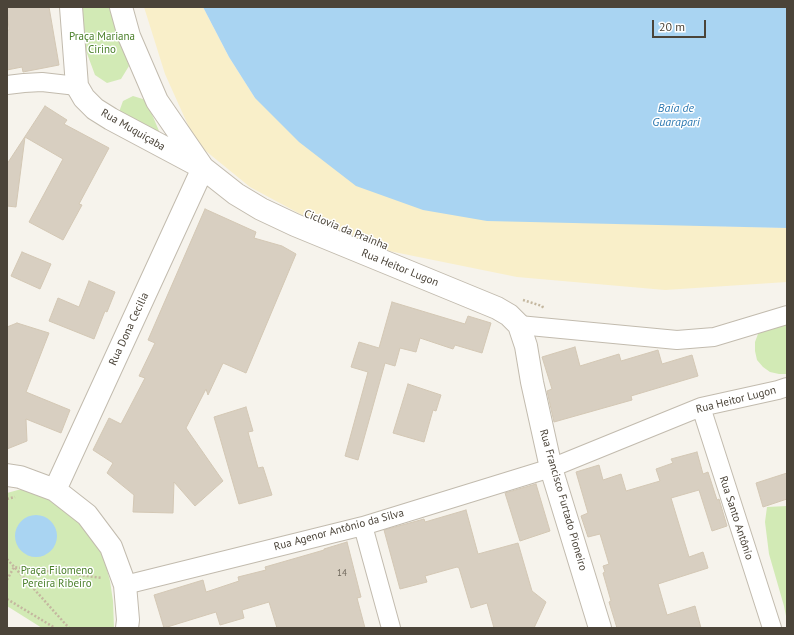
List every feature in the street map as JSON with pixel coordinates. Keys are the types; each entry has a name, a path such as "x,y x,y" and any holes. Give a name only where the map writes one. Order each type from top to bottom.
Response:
{"street":[{"path":"7,85 24,82 42,82 77,86 71,7"},
{"name":"Rua Heitor Lugon","path":"121,7 129,36 157,101 202,168 236,194 261,209 295,225 496,308 510,315 519,325"},
{"name":"Rua Muquiçaba","path":"77,86 84,98 95,109 144,138 202,168"},
{"name":"Rua Dona Cecilia","path":"55,490 202,168"},
{"path":"519,325 677,340 714,337 787,315"},
{"name":"Rua Francisco Furtado Pioneiro","path":"519,325 526,346 532,382 551,468 600,628"},
{"name":"Rua Heitor Lugon","path":"551,468 701,407 787,387"},
{"name":"Rua Santo Antônio","path":"701,407 772,628"},
{"name":"Rua Agenor Antônio da Silva","path":"125,585 363,526 551,468"},
{"path":"7,476 20,477 55,490 87,515 111,547 125,585 128,620 127,628"},
{"path":"363,526 391,628"}],"path":[{"path":"517,298 542,306 546,310"},
{"path":"7,500 18,497"},
{"path":"7,559 69,628"},
{"path":"14,567 102,578"},
{"path":"7,580 14,567"},
{"path":"100,572 103,582"},
{"path":"7,599 55,628"}],"green space":[{"name":"Praça Mariana Cirino","path":"78,7 109,7 129,66 121,79 107,83 95,75 85,48"},
{"path":"133,96 146,100 159,131 158,139 119,112 123,101"},
{"path":"787,320 787,374 770,372 757,360 755,342 758,334 764,327"},
{"name":"Praça Filomeno Pereira Ribeiro","path":"18,490 36,490 90,527 104,558 110,581 113,601 114,628 42,628 7,606 7,493"},
{"path":"787,506 787,621 769,554 765,522 767,507"}],"sand":[{"path":"144,7 203,7 229,57 255,98 713,226 787,228 787,282 665,290 517,277 389,251 302,215 250,187 196,143 165,74"}],"water":[{"name":"Baía de Guarapari","path":"203,7 787,7 787,228 487,221 423,210 356,186 299,142 255,98 229,57"},
{"path":"36,515 51,521 57,536 51,551 36,557 21,551 15,536 21,521"}],"building":[{"path":"7,7 49,7 59,65 23,72 22,67 7,70 7,30 9,30"},
{"path":"45,106 67,120 64,124 109,148 79,204 82,205 63,240 29,222 63,159 25,137 16,207 7,206 7,164"},
{"path":"205,209 256,232 254,238 282,246 296,254 246,373 223,363 208,395 206,389 186,428 223,481 195,506 174,482 173,513 133,512 134,495 107,473 113,463 93,450 109,418 121,424 145,378 139,376 155,343 148,340"},
{"path":"22,252 51,264 40,289 11,276"},
{"path":"89,281 115,292 107,312 105,311 94,339 49,321 58,298 79,307"},
{"path":"392,302 465,324 468,316 491,323 482,353 455,345 453,349 420,338 416,352 400,348 395,366 385,363 358,460 345,456 368,372 351,367 359,342 379,348"},
{"path":"17,323 49,333 26,392 70,410 61,433 26,419 27,441 7,449 7,327"},
{"path":"575,347 580,366 619,354 621,361 658,350 662,364 692,355 698,376 631,396 632,400 554,422 547,391 552,389 542,357"},
{"path":"408,384 441,395 436,411 433,410 424,442 393,433"},
{"path":"246,407 253,431 248,432 258,468 263,467 272,495 239,504 214,417"},
{"path":"697,452 703,474 708,472 717,500 719,499 727,526 712,531 699,490 671,498 689,557 703,552 708,568 658,584 667,615 695,606 701,628 617,628 609,602 611,601 603,573 605,572 603,566 609,564 600,534 588,537 581,516 588,513 576,472 599,465 603,480 621,474 626,491 660,481 656,469 673,463 671,459"},
{"path":"787,473 787,499 763,507 756,483"},
{"path":"536,484 550,531 520,541 505,493"},
{"path":"466,510 478,554 518,543 532,591 546,602 534,628 494,628 487,603 471,608 459,568 457,567 425,576 427,582 400,589 384,530 424,519 425,522"},
{"path":"347,542 361,597 357,598 365,628 277,628 269,602 242,610 244,618 220,625 216,612 164,628 154,595 203,580 206,592 239,581 238,577 266,570 265,567"}]}
